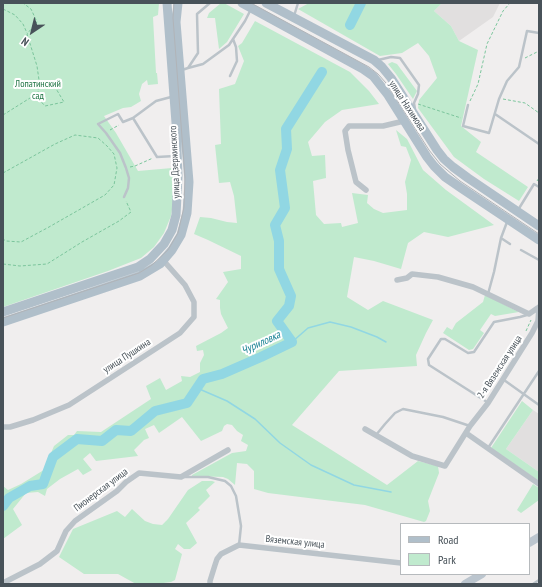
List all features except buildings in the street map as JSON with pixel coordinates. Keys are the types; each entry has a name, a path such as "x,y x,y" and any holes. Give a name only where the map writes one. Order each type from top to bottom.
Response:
{"main road":[{"name":"улица Дзержинского","path":"3,312 138,267 150,259 164,244 172,230 176,215 178,176 174,97 180,70 167,3"},
{"path":"176,22 178,3"},
{"name":"улица Нахимова","path":"242,3 363,69 373,76 388,95 434,166 461,188 539,240"},
{"name":"улица Нахимова","path":"266,3 374,60 392,78 437,150 453,168 539,226"},
{"name":"улица Дзержинского","path":"3,322 140,276 160,264 172,250 181,235 187,213 189,182 176,22"}],"street":[{"name":"улица Дзержинского","path":"175,3 176,22"},
{"path":"366,190 356,182 345,131 349,126 383,126 404,121"},
{"name":"улица Пушкина","path":"3,427 10,427 33,420 69,405 180,333 194,317 194,302 185,285 163,260"},
{"path":"397,280 407,278 412,274 438,277 473,287 488,294 536,309"},
{"name":"2-я Вяземская улица","path":"365,429 412,456 445,466 485,401 503,379 532,333 538,321 536,309"},
{"path":"466,433 539,484"},
{"path":"181,477 228,450"},
{"name":"Пионерская улица","path":"3,583 40,564 57,551 66,531 74,521 117,492 126,482 139,473 181,477"},
{"path":"530,542 539,537"},
{"path":"210,584 214,565 217,559 221,554 239,545"},
{"name":"Вяземская улица","path":"239,545 400,563"},
{"path":"465,584 480,575"}],"lane":[{"path":"180,70 198,53 197,14 210,3"},
{"path":"294,18 298,3"},
{"path":"180,70 204,64 229,45 252,8"},
{"path":"468,104 463,126 489,133 498,99 507,81 519,67 527,31 539,33"},
{"path":"230,76 237,62 236,47 233,39"},
{"path":"374,60 391,57 400,58 419,85 418,94 414,103 416,117"},
{"path":"124,197 128,188 126,168 120,153 98,124 118,114 123,122 133,118 156,101 174,97"},
{"path":"495,114 539,144"},
{"path":"133,118 157,157 177,156"},
{"path":"517,211 534,184 539,187"},
{"path":"488,294 501,238 508,220"},
{"path":"501,238 510,244"},
{"path":"521,250 539,260"},
{"path":"485,401 429,365 428,358 441,339 445,339 468,353 474,352 494,322 520,317 536,309"},
{"path":"488,448 539,371"},
{"path":"503,379 539,405"},
{"path":"376,435 395,413 403,409 443,417 470,426"},
{"path":"181,477 208,477 225,481 231,486 236,496 241,526 239,545"},
{"path":"534,584 539,580"}],"path":[{"path":"23,3 31,9 37,22 27,34"},
{"path":"468,104 478,84 487,44 504,11 510,3"},
{"path":"3,9 15,15 22,24 27,34 37,66 39,80 38,93 3,115"},
{"path":"520,61 539,51"},
{"path":"35,95 45,106 64,102 55,87 39,83"},
{"path":"498,99 525,103 539,113"},
{"path":"418,104 465,120"},
{"path":"106,133 123,122"},
{"path":"3,173 55,144 75,135 98,138 114,154 117,168 114,185 105,195 21,242 6,241 3,239"},
{"path":"126,168 157,157"},
{"path":"3,264 20,266 47,264 120,221 131,212 124,197"},
{"path":"525,333 536,309"},
{"path":"485,401 486,392 510,357"}],"shaded area":[{"path":"442,3 500,3 493,17 459,41 451,26 434,11"},
{"path":"533,410 539,414 539,472 506,449"}],"green space":[{"name":"Лопатинский сад","path":"3,3 159,3 158,15 153,17 158,84 148,85 147,80 142,84 139,94 141,101 131,107 123,108 104,116 116,133 138,171 172,168 174,197 171,216 164,233 154,247 141,258 108,271 3,307"},
{"path":"221,3 224,3 244,14 227,42 219,49 215,18 207,18 209,13"},
{"path":"309,3 442,3 434,11 451,26 459,41 478,50 461,126 481,142 476,152 528,187 519,201 484,179 454,157 418,108 419,100 437,78 429,56 418,43 402,53 380,56 298,9"},
{"path":"255,21 350,72 369,91 379,104 342,110 325,122 308,142 312,156 325,155 326,178 313,181 316,215 324,224 341,223 342,227 358,223 352,193 368,195 367,203 374,209 383,213 407,210 405,182 411,160 406,147 401,146 396,130 407,139 423,170 446,190 494,225 448,237 424,232 408,243 401,269 354,257 347,297 368,310 383,301 433,320 416,355 417,366 339,371 292,425 387,485 418,461 438,466 439,473 428,501 430,511 426,521 424,522 365,505 268,493 254,489 254,471 247,464 237,463 235,485 223,477 192,476 232,453 246,451 248,445 241,441 243,435 232,425 227,424 224,426 222,431 201,441 182,417 159,433 154,425 145,429 149,438 144,440 134,450 138,456 96,461 90,453 83,459 92,470 83,475 78,469 60,479 47,489 45,496 38,492 26,493 13,509 22,525 3,539 3,486 8,490 47,468 48,460 54,446 68,435 74,435 77,431 101,432 151,399 146,386 160,378 166,390 182,381 181,376 190,377 200,372 200,363 204,355 203,350 197,351 196,346 228,328 221,314 220,300 216,299 228,282 223,272 241,269 241,256 194,234 200,217 237,223 234,196 230,182 219,183 215,145 221,144 219,89 235,84 244,61 238,46 242,43"},
{"path":"392,62 397,64 417,91 413,99 388,64"},
{"path":"485,295 519,312 495,316 491,314 480,330 484,333 473,349 469,350 443,333 447,327 452,330 456,323 483,302"},
{"path":"522,401 533,410 506,449 539,472 539,481 491,448"},
{"path":"202,481 215,482 206,490 210,496 198,508 200,510 186,523 197,543 190,549 184,549 178,544 175,549 182,554 175,580 156,584 136,584 118,574 84,574 59,557 73,529 117,511 125,517 132,509 145,521 162,525 168,519 188,490"},
{"path":"533,484 539,488 539,500 521,513 517,510"}],"waterway":[{"name":"Чуриловка","path":"350,25 361,3"},
{"name":"Чуриловка","path":"3,506 9,498 30,486 43,484 53,457 77,439 102,441 116,430 131,431 155,411 187,403 203,379 222,374 292,342 277,321 289,306 291,296 279,269 279,241 275,225 285,208 280,170 287,149 286,129 322,72"},
{"path":"292,342 308,328 330,322 351,327 386,342"},
{"path":"197,388 227,401 255,419 280,443 311,465 354,485 391,492"}],"tram line":[{"path":"3,318 139,273 152,265 168,250 178,233 184,207 185,177 173,18 174,3"},
{"path":"251,3 369,67 378,74 386,83 429,150 440,164 460,181 539,234"}]}
